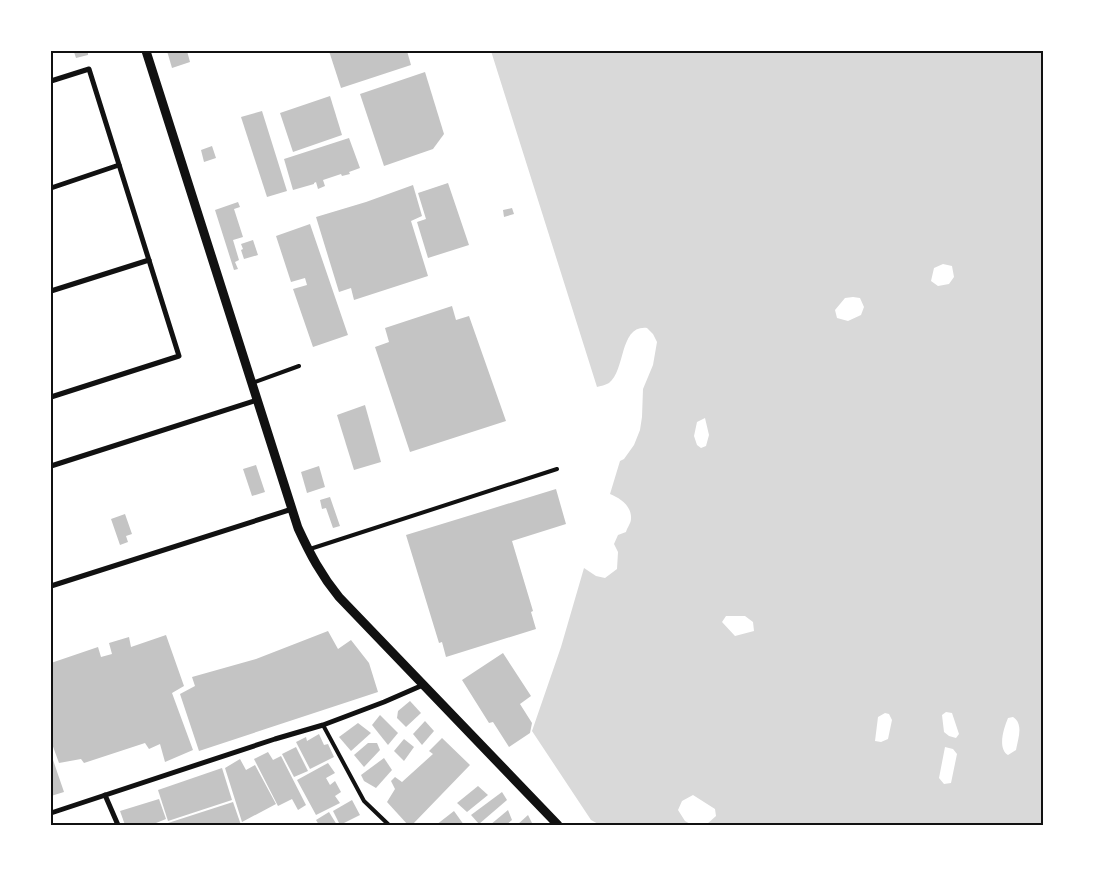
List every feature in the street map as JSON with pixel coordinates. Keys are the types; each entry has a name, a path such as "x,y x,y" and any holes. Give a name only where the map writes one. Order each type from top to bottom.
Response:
{"street":[{"path":"146,51 292,509 308,550 323,578 339,597 558,825"},
{"path":"51,81 89,69 179,356 51,397"},
{"path":"51,188 119,165"},
{"path":"51,291 149,260"},
{"path":"51,466 258,400"},
{"path":"51,586 292,509"},
{"path":"51,813 323,725 423,685"},
{"path":"105,795 118,825"}],"lane":[{"path":"252,383 299,366"},
{"path":"308,550 557,469"},
{"path":"323,725 364,801 389,825"}],"shaded area":[{"path":"491,51 1044,51 1044,825 702,825 707,824 716,816 715,809 693,795 682,801 678,810 685,821 692,825 600,825 591,820 532,731 561,647 584,568 596,576 605,578 617,569 618,552 614,544 618,535 626,532 631,521 630,510 625,503 610,494 620,461 624,459 634,445 640,430 643,389 653,365 657,342 647,328 638,329 632,334 627,341 614,377 609,383 597,387","holes":["943,264 952,266 954,277 949,284 938,286 931,281 934,268","853,297 860,298 864,307 861,315 848,321 837,318 835,310 845,298","705,418 709,435 706,446 701,448 697,445 694,436 697,422","726,616 745,616 753,622 754,631 735,636 722,622","946,712 952,713 959,734 956,738 944,732 942,715","885,713 889,714 892,720 888,739 881,742 875,741 878,717","1013,717 1018,724 1019,737 1016,750 1008,755 1003,748 1003,732 1008,718","945,747 953,749 957,754 951,783 944,784 939,778"]}],"building":[{"path":"88,51 88,55 76,58 74,52"},
{"path":"167,51 187,51 190,62 172,68"},
{"path":"329,51 407,51 411,65 341,88"},
{"path":"425,72 444,134 433,149 384,166 360,94"},
{"path":"330,96 342,135 293,152 280,113"},
{"path":"262,111 287,191 267,197 241,117"},
{"path":"349,138 360,168 349,172 350,174 342,176 341,174 323,180 325,186 318,189 316,182 293,190 284,159"},
{"path":"212,146 216,158 204,162 201,150"},
{"path":"448,183 469,245 428,258 417,222 426,219 418,193"},
{"path":"413,185 422,216 411,221 428,276 354,300 351,288 339,292 316,217"},
{"path":"238,202 240,207 234,209 243,237 233,240 239,260 235,262 238,269 234,270 215,210"},
{"path":"512,208 514,214 504,217 503,210"},
{"path":"310,224 348,335 313,347 293,289 307,285 305,278 291,282 276,236"},
{"path":"253,240 258,255 244,259 241,244"},
{"path":"452,306 456,320 469,316 506,421 410,452 375,347 389,342 385,328"},
{"path":"365,405 381,462 354,470 337,415"},
{"path":"256,465 265,492 252,496 243,469"},
{"path":"319,466 325,487 307,493 301,472"},
{"path":"556,489 566,524 512,541 533,611 531,612 536,629 446,657 442,642 439,643 406,535"},
{"path":"330,497 340,526 333,528 326,508 322,509 320,500"},
{"path":"125,514 132,534 126,536 128,542 120,545 111,519"},
{"path":"328,631 338,649 351,640 369,663 378,692 199,751 180,694 195,686 192,677 256,659"},
{"path":"166,635 184,686 172,693 193,750 165,762 160,744 149,749 145,743 84,763 81,759 59,763 51,741 51,663 98,647 101,657 112,654 109,643 129,637 131,647"},
{"path":"503,653 531,696 520,704 532,723 530,733 509,747 493,722 489,723 462,680"},
{"path":"410,701 421,713 406,727 397,718 398,711"},
{"path":"380,715 398,733 388,745 372,725"},
{"path":"425,721 434,731 422,745 413,734"},
{"path":"358,723 371,733 351,751 339,737"},
{"path":"319,734 324,745 328,744 334,757 310,769 296,742 306,737 307,741"},
{"path":"442,738 470,765 412,825 408,825 387,802 395,789 391,781 395,777 402,782 433,754 429,751"},
{"path":"404,739 414,747 404,761 394,751"},
{"path":"368,743 377,743 380,750 364,767 354,755"},
{"path":"296,747 308,771 294,777 282,754"},
{"path":"268,752 273,760 281,756 306,805 298,810 292,799 278,806 254,759"},
{"path":"51,754 64,792 51,796"},
{"path":"384,758 392,770 376,788 364,781 361,775"},
{"path":"240,759 246,770 255,765 276,804 242,822 225,768"},
{"path":"328,763 335,773 326,778 330,785 335,781 341,792 335,796 340,803 316,815 297,780"},
{"path":"222,768 232,800 168,821 158,790"},
{"path":"478,786 488,795 467,812 457,803"},
{"path":"502,792 507,800 479,824 471,815"},
{"path":"159,799 166,819 151,825 125,825 120,811"},
{"path":"352,800 360,815 340,825 333,811"},
{"path":"233,802 241,825 165,825 165,824"},
{"path":"508,810 512,820 506,825 490,825"},
{"path":"454,811 464,825 436,825"},
{"path":"329,812 337,825 319,825 316,820"},
{"path":"528,815 533,825 517,825"}]}
